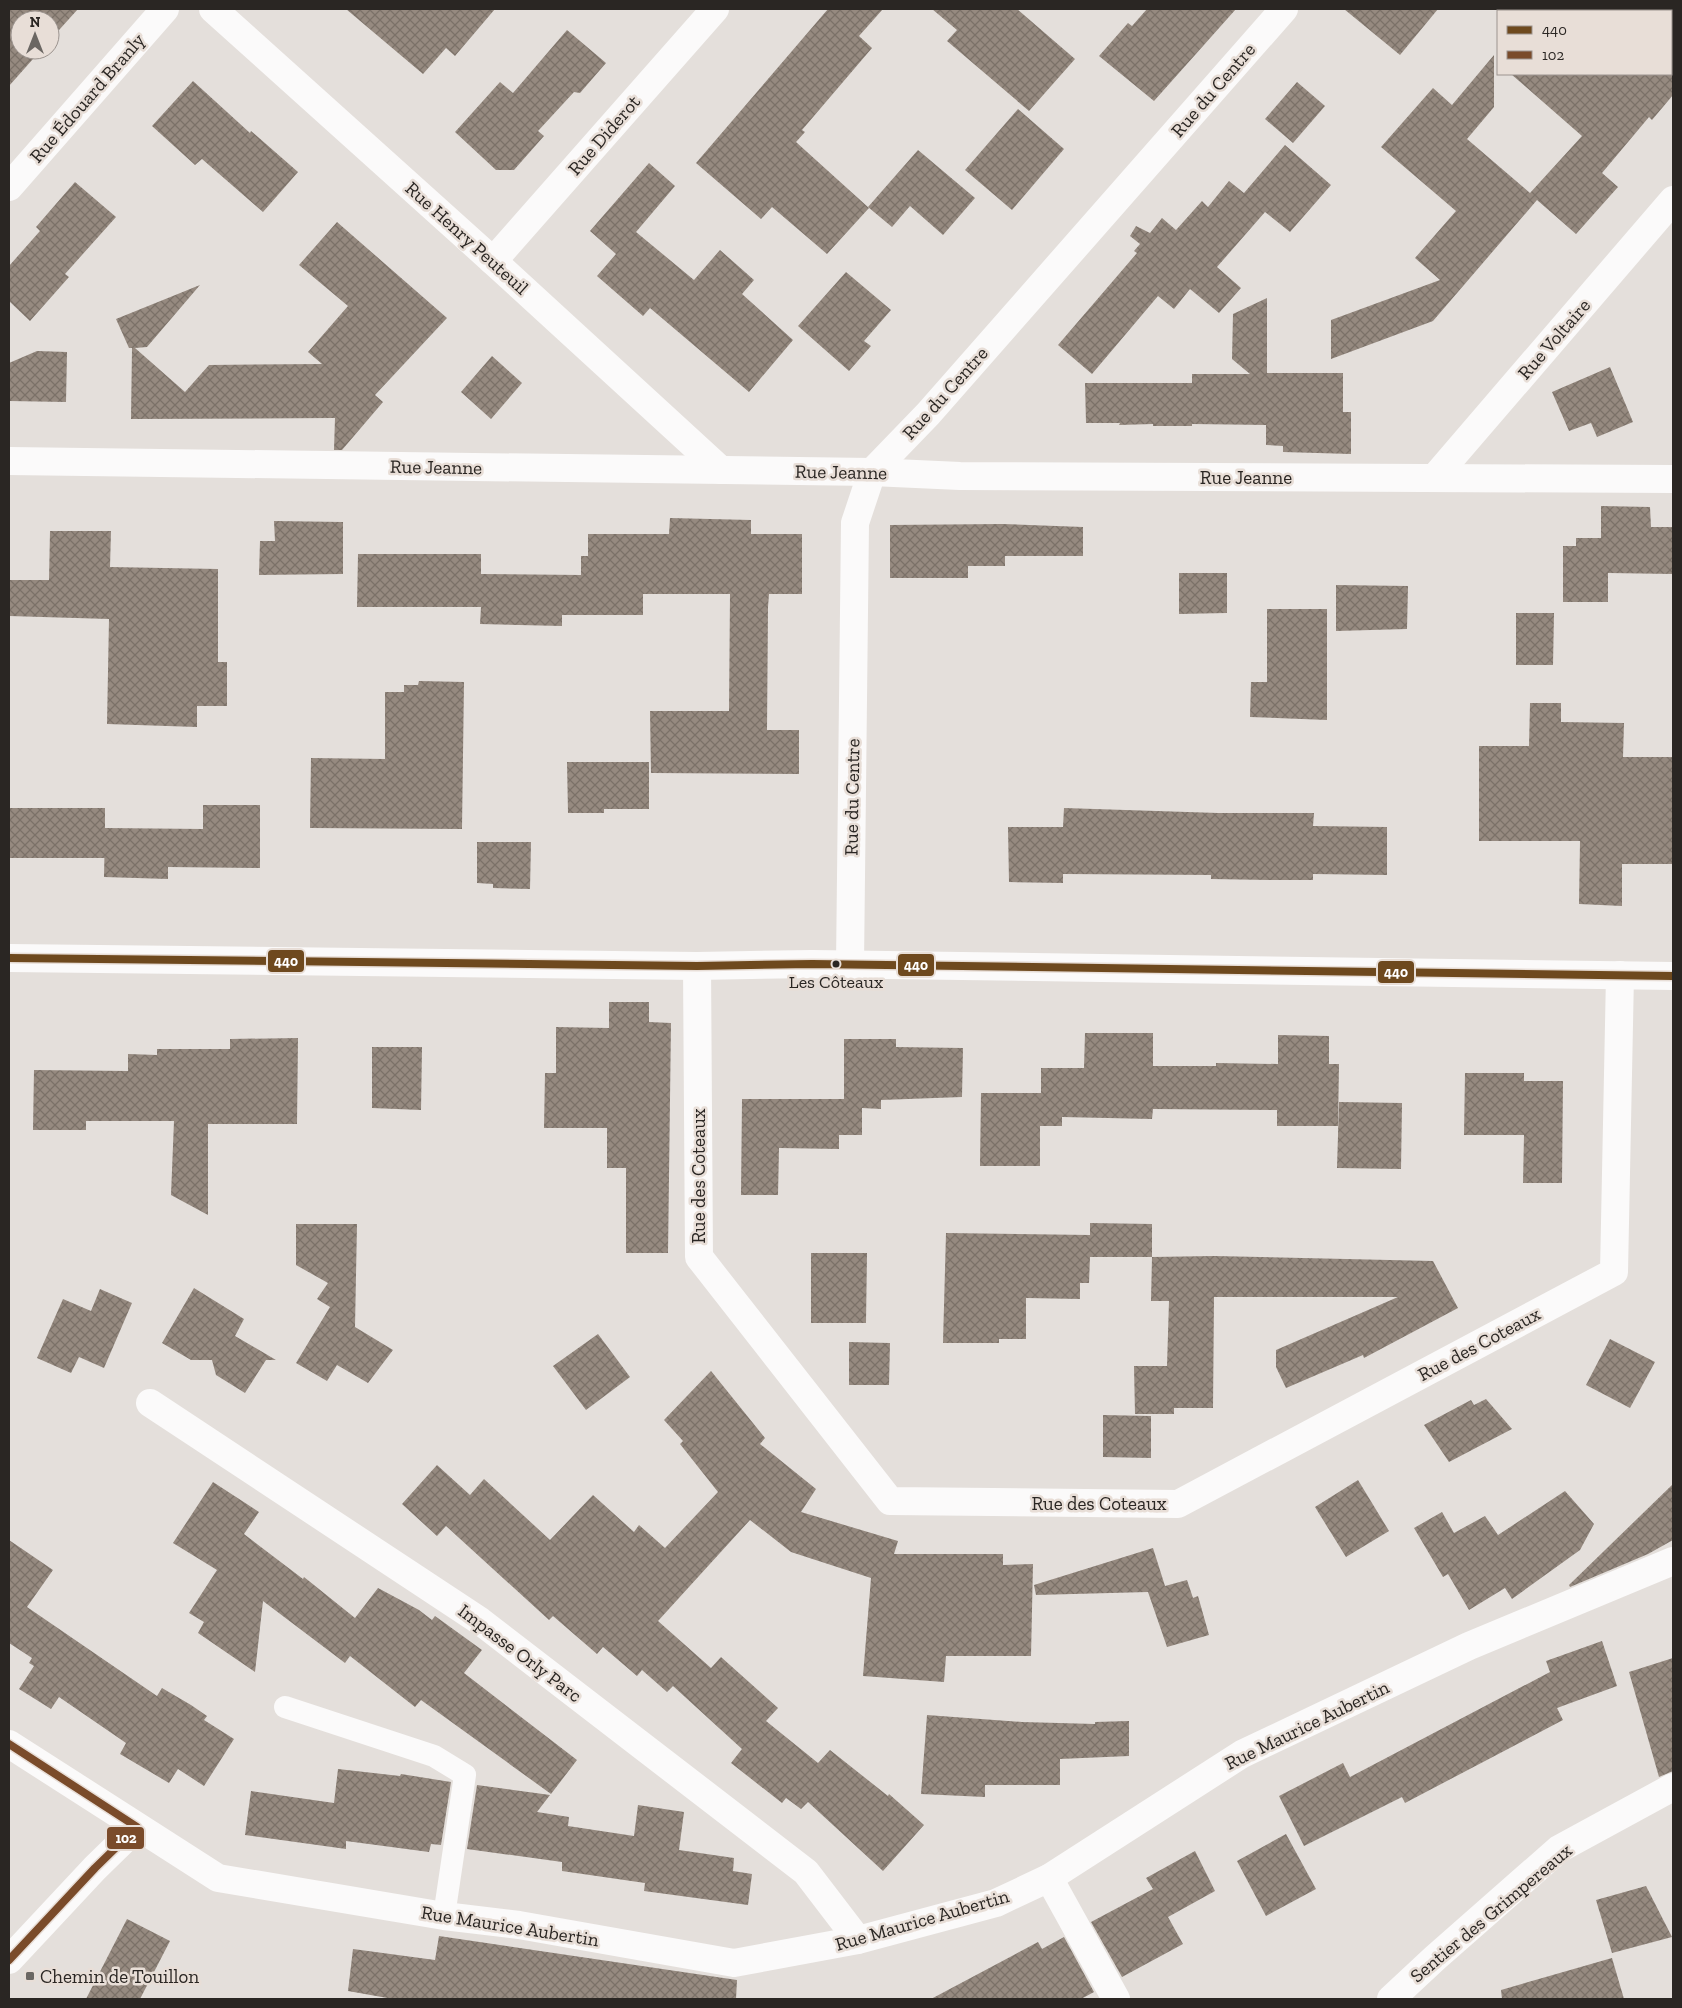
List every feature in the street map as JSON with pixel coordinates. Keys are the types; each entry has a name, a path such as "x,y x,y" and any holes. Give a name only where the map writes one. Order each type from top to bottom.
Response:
{"street":[{"name":"Rue Édouard Branly","path":"9,187 165,9"},
{"name":"Rue Henry Peuteuil","path":"213,9 493,261 720,470"},
{"name":"Rue Diderot","path":"493,261 715,9"},
{"name":"Rue du Centre","path":"850,965 855,523 872,472 928,414 1284,9"},
{"name":"Rue Voltaire","path":"1435,477 1673,200"},
{"name":"Rue Jeanne","path":"9,461 872,472 960,476 1673,479"},
{"path":"9,958 697,966 850,965 1673,976"},
{"name":"Rue des Coteaux","path":"697,966 699,1257 890,1501 1178,1504 1614,1272 1620,975"},
{"name":"Impasse Orly Parc","path":"150,1403 480,1620 806,1872 858,1940"},
{"name":"Rue Maurice Aubertin","path":"136,1827 218,1878 444,1916 519,1925 734,1963 858,1940 996,1903 1049,1878 1242,1754 1470,1646 1673,1561"},
{"path":"9,1744 136,1827 9,1960"},
{"name":"Sentier des Grimpereaux","path":"1391,1999 1559,1849 1673,1787"},
{"path":"1049,1878 1116,1999"}],"lane":[{"path":"285,1707 434,1756 465,1775 444,1916"}],"building":[{"path":"9,9 78,9 60,29 60,10 10,10 10,60 32,60 9,86"},
{"path":"346,9 495,9 455,56 446,48 423,74"},
{"path":"828,9 883,9 859,36 872,48 802,130 805,132 796,142 869,208 827,254 772,207 761,219 696,163"},
{"path":"932,9 1017,9 1075,59 1029,111 947,41 957,30"},
{"path":"1147,9 1236,9 1154,101 1099,56 1128,23 1132,26"},
{"path":"1344,9 1438,9 1400,55"},
{"path":"567,30 606,63 580,93 574,92 538,131 544,136 514,170 496,170 455,132 500,82 513,93"},
{"path":"1494,55 1494,107 1467,139 1530,193 1582,136 1512,75 1673,74 1673,95 1652,120 1649,117 1602,173 1618,187 1576,234 1537,200 1433,321 1331,359 1331,320 1440,280 1415,258 1456,211 1381,147 1433,88 1452,105"},
{"path":"193,81 250,133 251,131 298,172 263,212 202,159 195,165 152,126"},
{"path":"1297,82 1325,106 1293,143 1265,119"},
{"path":"1018,109 1064,149 1012,210 965,170"},
{"path":"1285,145 1331,185 1290,232 1265,212 1217,267 1241,288 1219,313 1190,289 1174,309 1158,296 1092,374 1058,345 1137,253 1134,251 1140,244 1130,236 1136,226 1150,233 1162,218 1176,230 1202,201 1208,207 1229,181 1244,193"},
{"path":"918,150 975,198 943,235 910,206 892,227 868,207"},
{"path":"649,163 675,186 636,232 694,280 720,250 754,280 742,294 793,340 749,392 650,308 643,316 597,276 616,254 590,231"},
{"path":"75,182 116,217 65,274 69,277 30,321 9,301 9,266 40,231 36,227"},
{"path":"337,222 447,318 375,395 383,402 342,450 334,450 335,418 131,419 132,348 129,348 116,319 200,285 147,347 135,348 185,392 209,365 322,364 308,352 348,306 299,265"},
{"path":"846,272 891,310 864,341 871,346 849,371 798,326"},
{"path":"1267,298 1267,373 1343,373 1343,412 1351,412 1351,454 1283,452 1283,446 1266,445 1266,425 1192,424 1192,426 1153,426 1153,424 1119,425 1120,423 1086,423 1085,383 1192,383 1192,374 1250,374 1232,359 1233,314"},
{"path":"37,351 67,352 66,402 9,401 9,363"},
{"path":"492,356 522,383 491,419 461,392"},
{"path":"1610,367 1633,422 1597,437 1591,423 1569,431 1552,392"},
{"path":"1601,506 1650,507 1651,527 1673,527 1673,574 1608,573 1608,602 1563,602 1563,546 1576,546 1576,538 1601,538"},
{"path":"670,518 751,520 751,534 802,534 802,594 769,594 768,607 767,730 799,730 799,774 651,773 650,711 729,711 730,594 643,594 643,615 562,615 562,626 480,624 481,607 357,607 358,554 481,554 481,574 581,575 581,556 588,556 588,534 669,534"},
{"path":"274,521 343,522 343,574 259,575 260,541 275,541"},
{"path":"1002,524 1083,527 1083,556 1005,556 1005,566 968,566 968,578 890,578 890,525"},
{"path":"50,531 111,531 110,567 218,569 218,662 227,662 227,706 197,706 197,727 107,724 109,619 9,616 9,580 49,580"},
{"path":"1179,573 1227,573 1227,613 1179,614"},
{"path":"1336,585 1408,586 1407,629 1336,631"},
{"path":"1267,609 1327,609 1327,720 1250,717 1251,682 1267,682"},
{"path":"1516,613 1554,613 1553,665 1516,665"},
{"path":"419,681 464,682 462,829 310,828 311,758 385,759 385,692 404,692 404,685 418,685"},
{"path":"1530,703 1561,703 1561,722 1624,723 1623,757 1673,757 1673,864 1622,864 1622,906 1579,904 1580,841 1479,841 1479,746 1529,746"},
{"path":"567,762 649,762 649,809 604,809 604,813 568,813"},
{"path":"203,805 260,805 260,868 168,867 168,879 104,877 105,828 203,829"},
{"path":"9,808 105,808 105,858 9,858"},
{"path":"1064,808 1218,813 1314,813 1313,826 1387,827 1387,875 1313,874 1313,880 1268,880 1211,879 1211,875 1063,874 1063,883 1009,882 1008,827 1063,827"},
{"path":"477,842 531,842 530,889 493,888 493,884 477,883"},
{"path":"609,1002 649,1002 649,1022 671,1023 668,1253 626,1253 626,1168 607,1168 607,1128 544,1128 545,1073 556,1073 556,1027 609,1028"},
{"path":"1085,1033 1153,1033 1153,1066 1216,1066 1216,1063 1278,1064 1278,1035 1329,1036 1329,1064 1339,1064 1338,1126 1277,1126 1277,1110 1153,1109 1152,1119 1062,1117 1062,1126 1040,1126 1040,1166 980,1166 981,1093 1041,1093 1041,1068 1084,1068"},
{"path":"298,1038 297,1124 208,1124 208,1215 171,1195 174,1121 86,1121 86,1130 33,1130 34,1070 128,1071 128,1054 157,1055 157,1049 230,1049 230,1039"},
{"path":"844,1039 896,1039 896,1047 963,1048 962,1097 881,1100 881,1109 862,1108 862,1135 839,1135 839,1149 779,1148 778,1195 741,1195 742,1099 844,1099"},
{"path":"372,1047 422,1047 421,1110 372,1108"},
{"path":"1465,1073 1524,1073 1524,1081 1563,1081 1562,1183 1523,1183 1524,1135 1464,1135"},
{"path":"1339,1102 1402,1103 1401,1169 1337,1168"},
{"path":"1090,1223 1152,1224 1152,1257 1090,1257 1089,1283 1080,1283 1080,1299 1026,1298 1026,1339 999,1339 999,1343 943,1343 946,1233 1090,1235"},
{"path":"296,1224 357,1224 355,1327 393,1350 368,1383 337,1365 327,1381 296,1363 330,1307 317,1299 328,1283 296,1265"},
{"path":"811,1253 867,1253 866,1323 811,1323"},
{"path":"1214,1256 1433,1261 1458,1308 1364,1358 1363,1355 1286,1388 1276,1367 1276,1350 1398,1297 1214,1297 1213,1408 1174,1408 1174,1414 1135,1414 1134,1366 1167,1366 1169,1301 1151,1301 1152,1257"},
{"path":"194,1288 244,1319 235,1336 276,1360 266,1360 245,1393 216,1375 212,1360 191,1360 162,1343"},
{"path":"100,1289 132,1303 104,1368 79,1357 71,1373 37,1358 63,1299 91,1311"},
{"path":"598,1334 630,1377 586,1410 553,1366"},
{"path":"1610,1339 1655,1362 1630,1408 1586,1385"},
{"path":"849,1342 890,1343 889,1385 849,1385"},
{"path":"711,1371 765,1438 760,1444 816,1489 801,1512 898,1541 894,1554 1003,1554 1003,1565 1033,1564 1031,1656 946,1656 944,1682 863,1676 871,1578 791,1552 750,1520 658,1621 711,1668 721,1657 778,1708 766,1721 818,1763 830,1750 888,1796 889,1794 924,1825 883,1871 808,1802 801,1809 786,1798 782,1803 731,1763 742,1749 673,1686 667,1692 642,1670 637,1676 603,1647 597,1654 553,1616 549,1620 446,1526 437,1536 402,1504 437,1465 470,1495 484,1479 550,1540 593,1495 634,1532 639,1525 665,1548 718,1492 680,1444 683,1441 664,1420"},
{"path":"1486,1399 1512,1429 1449,1462 1424,1425 1471,1400 1474,1405"},
{"path":"1103,1415 1151,1416 1151,1458 1103,1457"},
{"path":"1358,1480 1389,1531 1346,1557 1315,1507"},
{"path":"213,1482 259,1512 244,1534 303,1579 304,1577 355,1618 378,1588 419,1610 432,1620 435,1616 482,1650 464,1673 577,1760 551,1794 421,1700 415,1707 350,1656 345,1663 263,1601 255,1672 198,1633 204,1622 189,1613 217,1570 173,1543"},
{"path":"1673,1484 1673,1540 1648,1554 1570,1587 1569,1585"},
{"path":"1565,1491 1594,1524 1580,1550 1512,1599 1505,1588 1469,1610 1448,1574 1443,1577 1414,1528 1442,1512 1454,1533 1485,1516 1498,1535"},
{"path":"9,1540 53,1570 27,1607 157,1696 162,1688 191,1705 207,1716 204,1720 234,1739 204,1786 178,1769 169,1783 120,1754 126,1743 59,1697 51,1709 19,1689 34,1666 29,1663 32,1658 9,1643"},
{"path":"1153,1548 1165,1586 1187,1580 1193,1598 1198,1596 1209,1635 1167,1647 1148,1592 1036,1595 1034,1585"},
{"path":"1602,1641 1617,1686 1557,1708 1563,1720 1405,1803 1402,1797 1304,1846 1279,1796 1343,1763 1350,1777 1550,1672 1546,1661"},
{"path":"1673,1658 1673,1771 1659,1777 1629,1672"},
{"path":"927,1715 1022,1722 1095,1724 1095,1722 1129,1721 1129,1756 1060,1759 1060,1785 985,1785 985,1797 921,1794"},
{"path":"338,1769 400,1776 401,1774 451,1782 441,1845 431,1844 429,1852 346,1841 346,1849 245,1835 251,1791 334,1803"},
{"path":"477,1785 550,1795 537,1812 569,1817 568,1826 634,1836 638,1805 684,1812 679,1850 734,1858 733,1871 752,1874 748,1905 644,1891 645,1883 562,1871 562,1862 467,1849"},
{"path":"1286,1834 1316,1889 1266,1916 1237,1861"},
{"path":"1195,1851 1215,1891 1168,1917 1183,1944 1122,1977 1091,1922 1153,1889 1146,1878"},
{"path":"1646,1886 1672,1937 1612,1953 1596,1900"},
{"path":"127,1919 170,1941 140,1999 86,1999"},
{"path":"439,1936 737,1980 736,1999 393,1999 348,1991 353,1949 435,1960"},
{"path":"1064,1937 1094,1992 1081,1999 931,1999 1038,1942 1042,1949"},
{"path":"1612,1958 1624,1999 1502,1999 1501,1990"}],"transit line":[{"name":"440","path":"9,958 697,966 812,964 1673,976"},
{"name":"102","path":"9,1744 137,1827 95,1868 9,1960"}],"place":[{"name":"Les Côteaux","path":"836,964"},
{"name":"Chemin de Touillon","path":"30,1976"}]}
